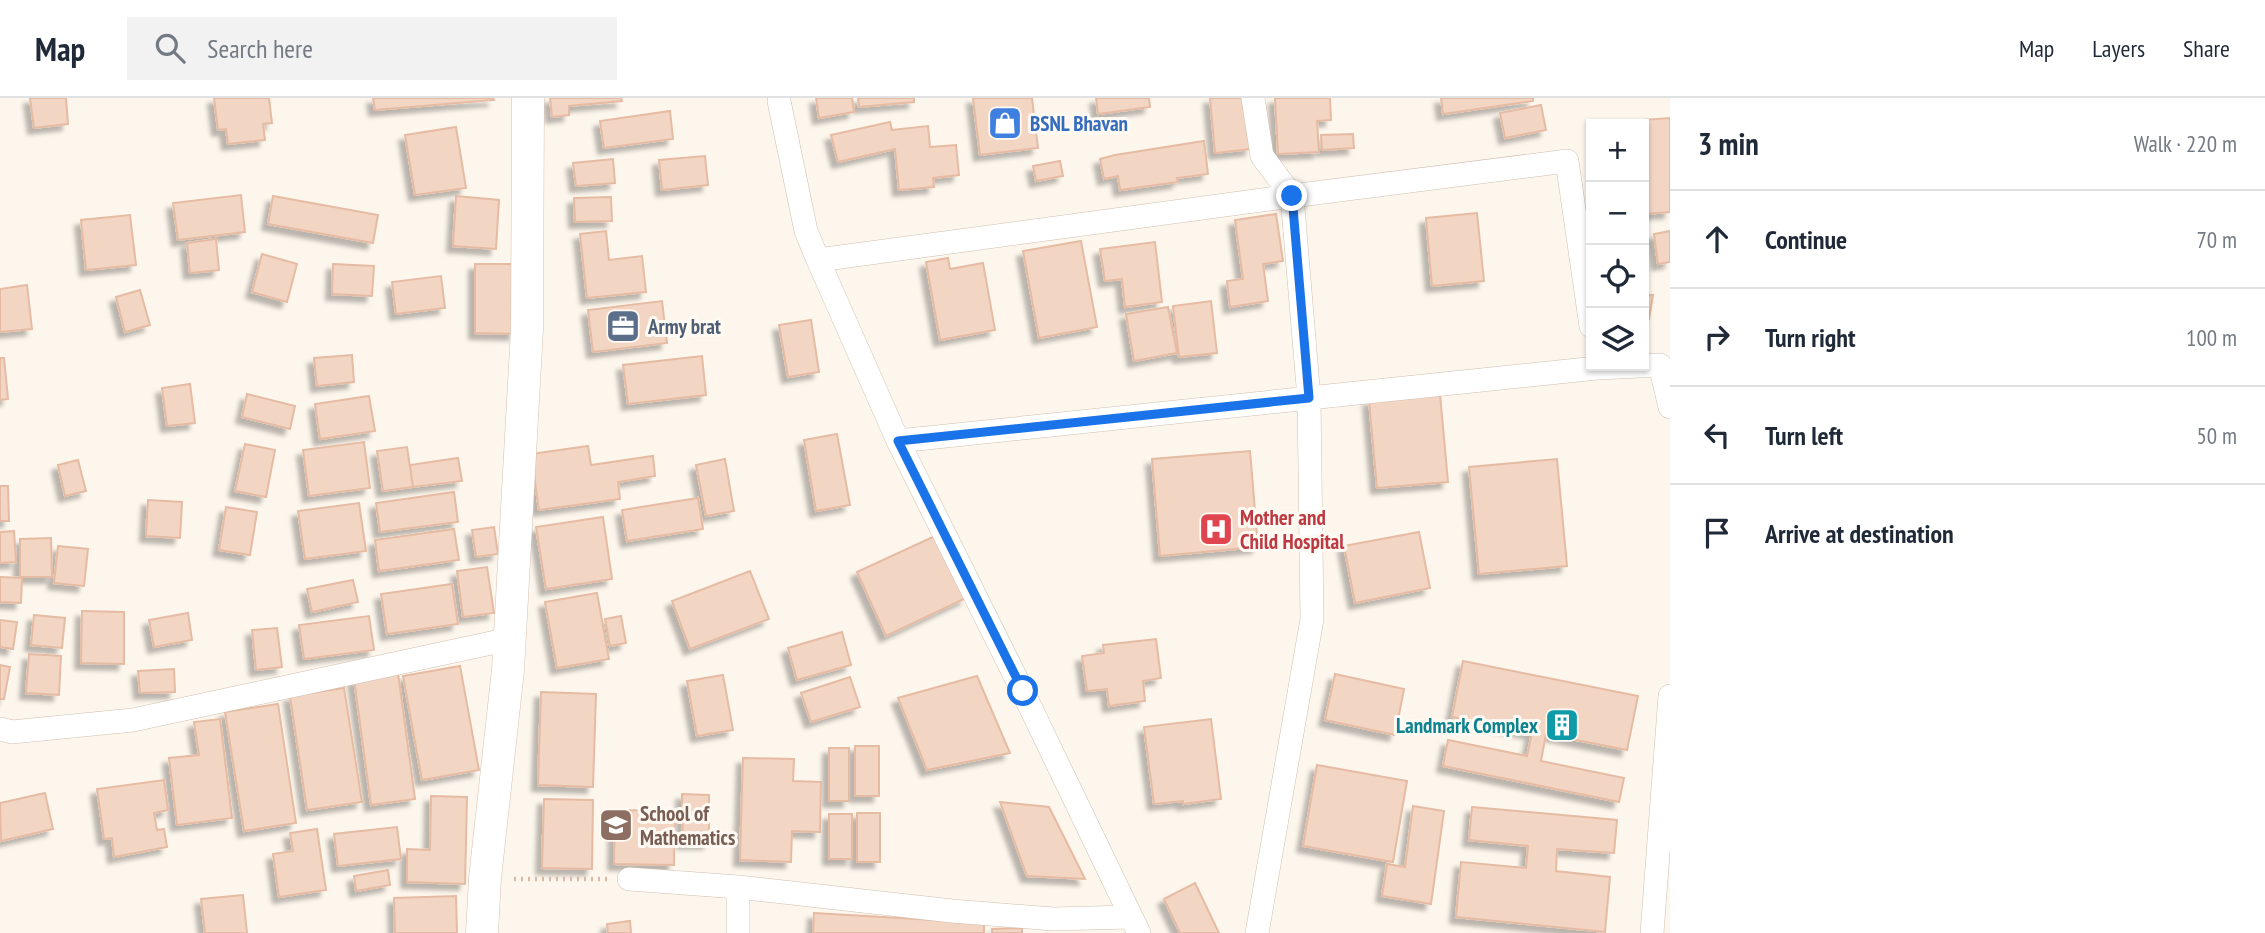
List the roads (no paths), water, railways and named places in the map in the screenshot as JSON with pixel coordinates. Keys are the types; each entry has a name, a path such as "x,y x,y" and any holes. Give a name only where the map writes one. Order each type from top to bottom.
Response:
{"main road":[{"path":"482,933 485,878 510,639 527,329 527,98"}],"street":[{"path":"1253,98 1262,156 1292,196 1309,398 1312,619 1257,933"},
{"path":"629,879 738,887 952,911 1135,925 1023,691 898,441 818,260 806,231 779,101"},
{"path":"818,260 1566,161 1588,308"},
{"path":"1649,365 1660,365 1670,407"},
{"path":"898,441 1586,368"},
{"path":"0,729 12,732 133,720 510,639"},
{"path":"1651,933 1670,696"},
{"path":"738,887 738,933"}],"place":[{"name":"BSNL Bhavan","path":"1005,123"},
{"name":"Army brat","path":"623,326"},
{"name":"Mother and Child Hospital","path":"1216,529"},
{"name":"Landmark Complex","path":"1562,725"},
{"name":"School of Mathematics","path":"616,825"}]}
